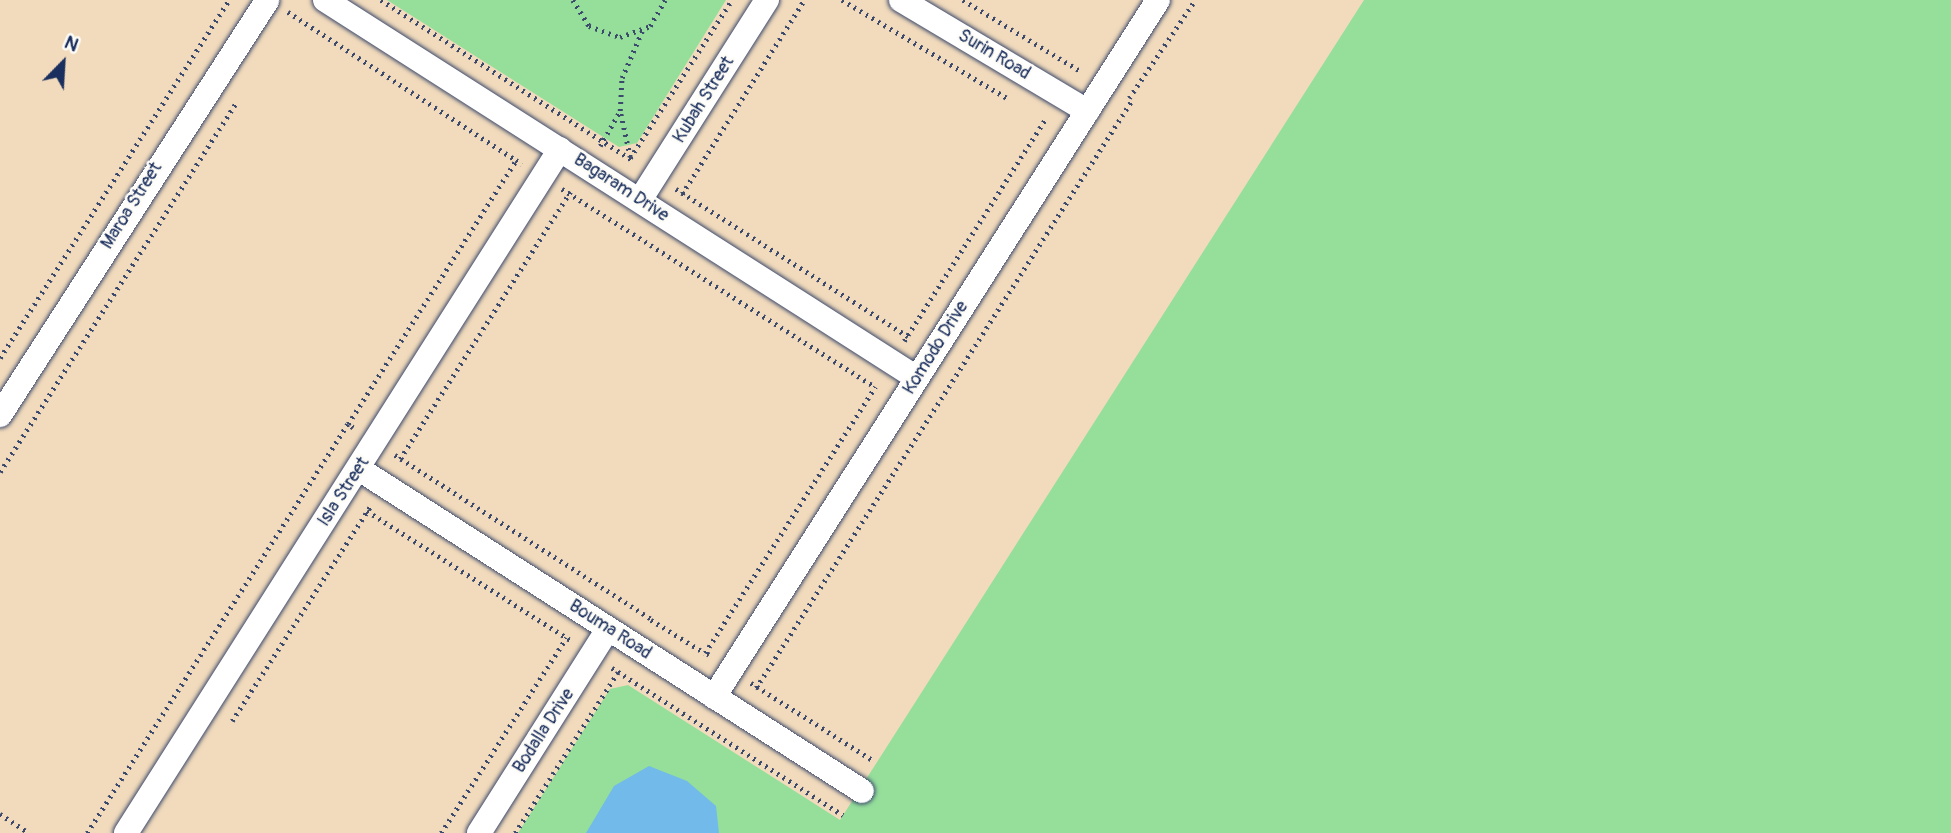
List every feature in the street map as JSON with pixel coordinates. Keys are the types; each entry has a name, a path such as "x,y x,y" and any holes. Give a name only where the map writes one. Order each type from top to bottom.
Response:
{"street":[{"name":"Bagaram Drive","path":"325,0 917,378"},
{"name":"Kubah Street","path":"640,200 767,0"},
{"name":"Surin Road","path":"901,0 1087,111"},
{"name":"Komodo Drive","path":"714,697 1158,0"},
{"name":"Maroa Street","path":"0,415 274,4"},
{"name":"Isla Street","path":"126,833 376,443 560,149"},
{"name":"Bouma Road","path":"359,469 862,791"},
{"name":"Bodalla Drive","path":"479,833 608,629"}],"path":[{"path":"0,358 229,0"},
{"path":"381,0 962,370"},
{"path":"573,0 578,14 603,34 620,37 642,31"},
{"path":"630,158 620,111 622,78 642,31 661,13 666,0"},
{"path":"630,158 732,0"},
{"path":"649,244 804,0"},
{"path":"842,0 1009,99"},
{"path":"963,0 1132,100"},
{"path":"723,739 962,370 1195,0"},
{"path":"274,4 875,387"},
{"path":"284,27 297,8"},
{"path":"0,472 240,97"},
{"path":"1033,113 1045,120"},
{"path":"87,833 516,160"},
{"path":"348,424 705,653"},
{"path":"515,833 651,619"},
{"path":"441,833 566,638"},
{"path":"0,814 29,833"}],"green space":[{"path":"387,0 726,0 637,143 619,147"},
{"path":"1364,0 1951,0 1951,833 518,833 610,689 628,685 840,820"}],"water":[{"path":"649,766 687,781 716,806 719,833 586,833 614,786"}]}
